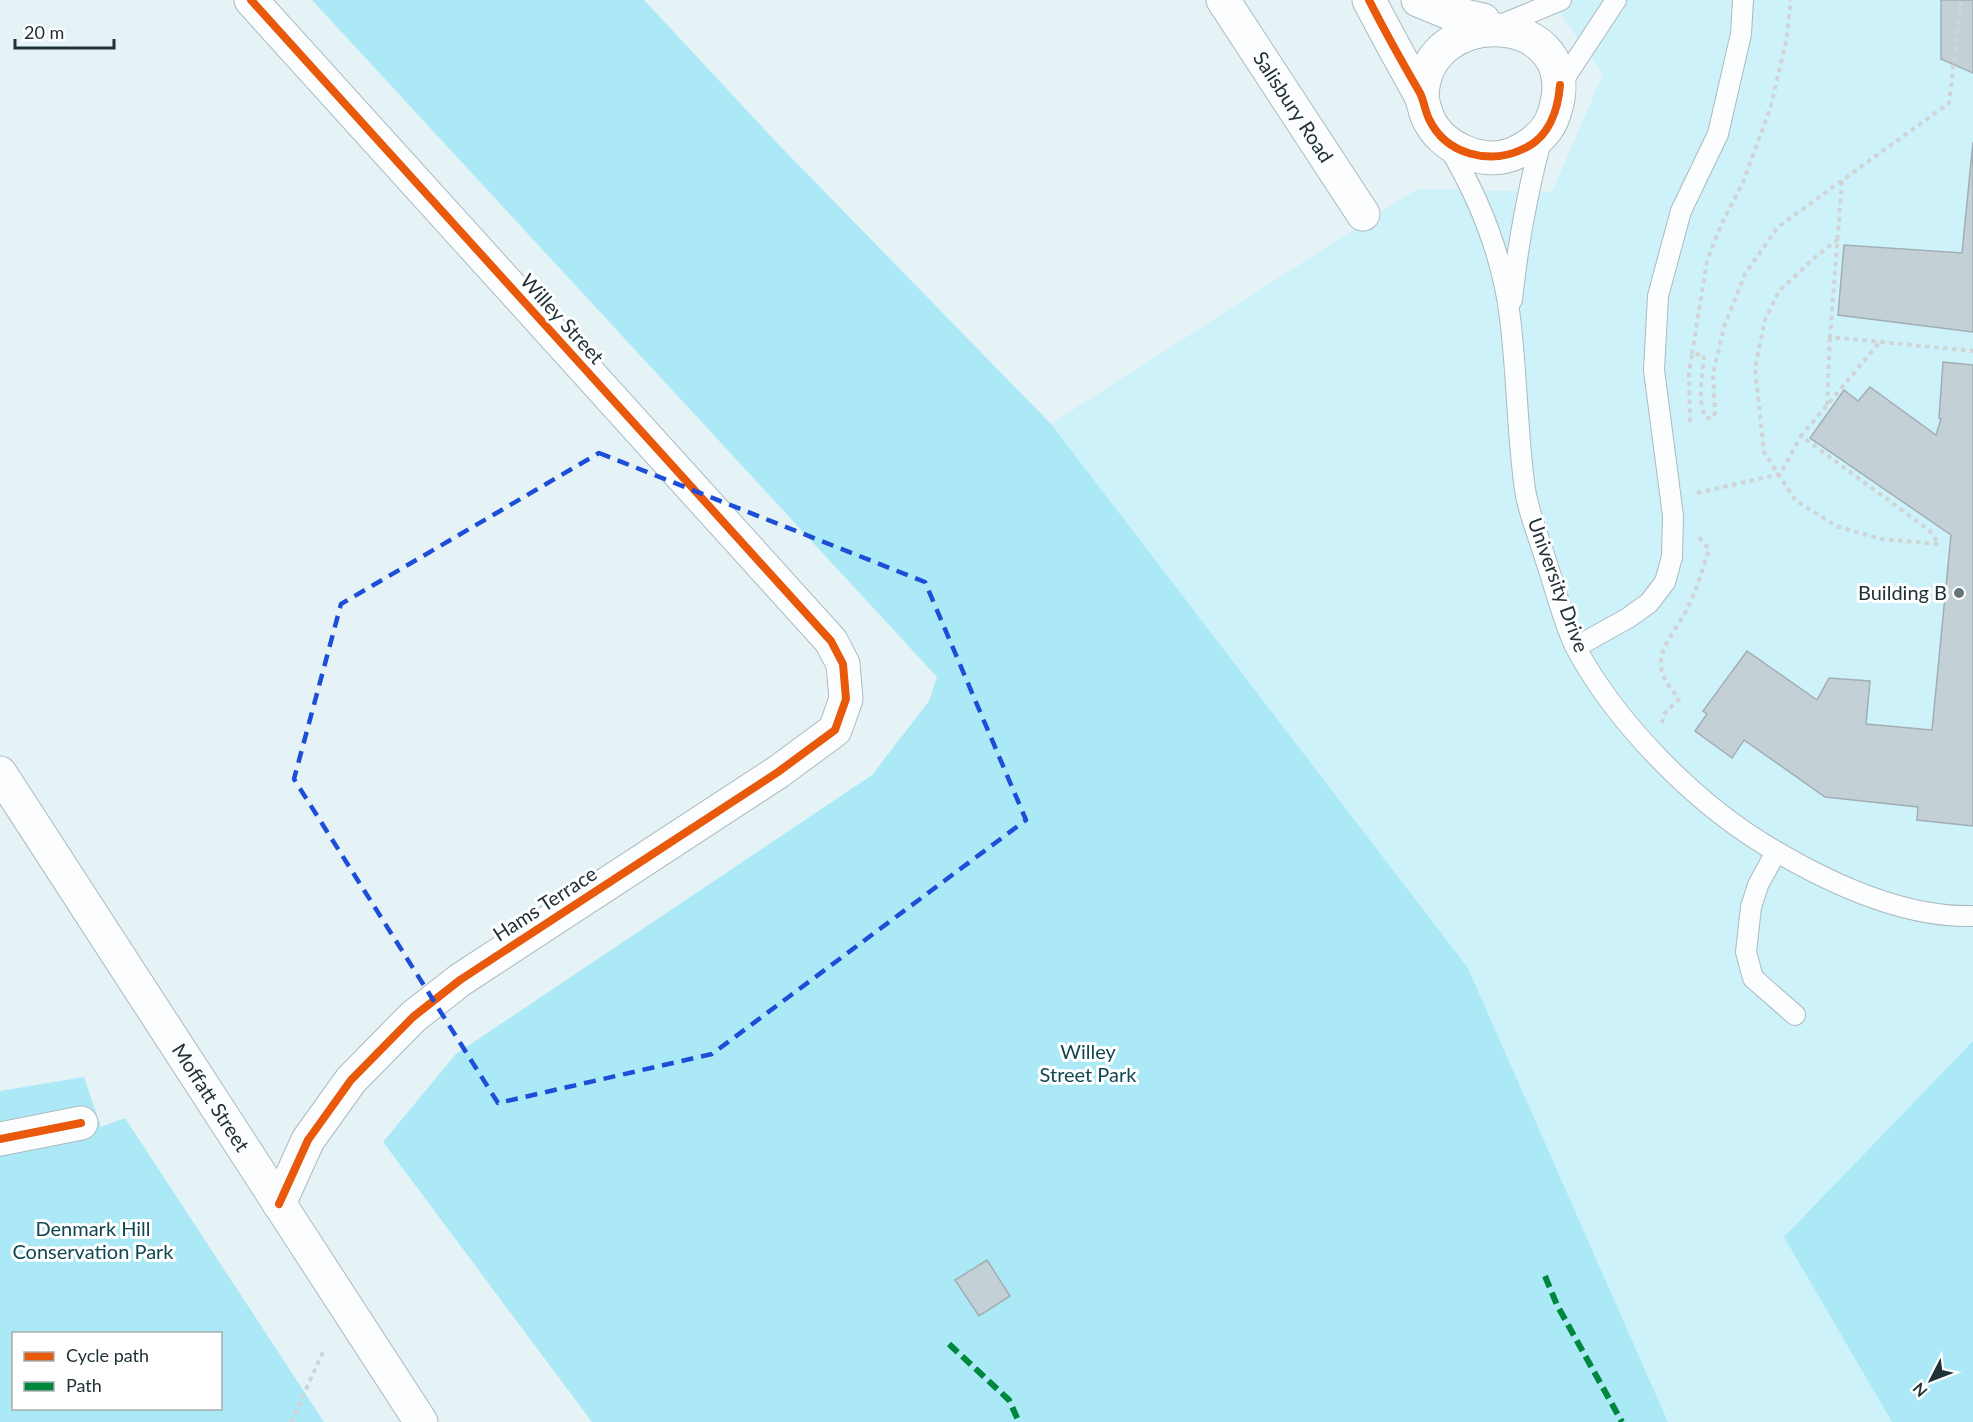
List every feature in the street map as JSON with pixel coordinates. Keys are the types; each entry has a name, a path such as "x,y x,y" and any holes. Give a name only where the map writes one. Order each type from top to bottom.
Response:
{"street":[{"name":"Willey Street","path":"251,0 831,641 843,664"},
{"name":"Salisbury Road","path":"1223,0 1363,214"},
{"path":"1369,0 1422,97 1428,118 1443,138 1463,152 1485,158 1507,156 1527,148 1542,135 1553,120 1559,102 1560,85 1556,66 1544,44 1529,31 1496,21 1447,12 1418,0"},
{"path":"1422,97 1422,77 1428,58 1442,40 1463,25 1496,21"},
{"name":"Hams Terrace","path":"279,1204 308,1140 351,1080 413,1017 460,980 778,772 835,729 846,699 843,664"},
{"name":"Moffatt Street","path":"0,772 421,1422"},
{"path":"0,1139 81,1123"}],"lane":[{"path":"1496,21 1561,0"},
{"path":"1560,85 1616,0"},
{"path":"1576,647 1628,618 1649,603 1665,582 1672,557 1672,516 1654,369 1658,296 1680,211 1718,134 1741,34 1743,0"},
{"name":"University Drive","path":"1510,316 1519,236 1542,135"},
{"name":"University Drive","path":"1443,138 1465,174 1497,257 1510,316 1524,485 1544,553 1576,647 1610,700 1653,753 1692,792 1745,833 1776,852 1805,869 1854,891 1915,910 1959,917 1973,916"},
{"path":"1776,852 1758,885 1752,908 1746,952 1753,978 1795,1015"}],"path":[{"path":"1690,423 1689,372 1707,261 1721,225 1743,182 1770,109 1786,42 1791,0"},
{"path":"1692,354 1704,355 1701,397 1703,414 1707,418 1713,418 1715,412 1713,374 1724,327 1745,274 1778,226 1949,103 1961,0"},
{"path":"1827,405 1842,180"},
{"path":"1801,436 1929,530 1939,544 1881,539 1836,526 1795,500 1764,452 1755,368 1765,320 1779,291 1838,239"},
{"path":"1830,337 1973,351"},
{"path":"1694,502 1693,493 1780,474 1801,436 1880,342"},
{"path":"1660,730 1664,714 1679,699 1663,676 1661,660 1697,587 1709,549 1699,536"},
{"path":"291,1422 323,1352"}],"highlighted area":[{"path":"599,453 925,582 1026,820 712,1054 498,1103 294,779 341,604"}],"shaded area":[{"path":"1551,0 1973,0 1973,1041 1784,1237 1892,1422 1668,1422 1468,968 1051,424 1417,189 1552,192 1603,74"}],"green space":[{"name":"Willey Street Park","path":"312,0 644,0 780,146 1051,424 1468,968 1668,1422 592,1422 383,1142 456,1054 872,775 929,701 937,677"},
{"path":"1973,1041 1973,1422 1892,1422 1784,1237"},
{"name":"Denmark Hill Conservation Park","path":"84,1077 101,1127 125,1118 324,1422 0,1422 0,1091"}],"building":[{"path":"1941,0 1973,0 1973,73 1941,59"},
{"path":"1973,142 1973,332 1838,315 1844,245 1962,253"},
{"name":"Building B","path":"1943,362 1973,365 1973,826 1917,820 1918,807 1825,797 1744,740 1732,758 1695,731 1707,714 1703,711 1747,651 1817,700 1829,678 1870,681 1866,724 1932,730 1951,535 1810,438 1844,390 1858,401 1870,387 1936,435 1941,419 1939,418"},
{"path":"987,1260 1010,1296 979,1316 955,1280"}],"marked path":[{"path":"1545,1276 1557,1305 1622,1422"},
{"path":"949,1344 1009,1400 1019,1422"}],"cycle path":[{"path":"251,0 831,641 843,664 846,699 835,730 778,772 460,980 413,1017 351,1080 308,1140 279,1204"},
{"path":"1369,0 1420,93 1429,119 1446,141 1458,149 1470,154 1497,156 1510,154 1532,144 1546,131 1557,104 1560,85"},
{"path":"0,1139 81,1123"}],"place":[{"name":"Building B","path":"1959,593"}]}
